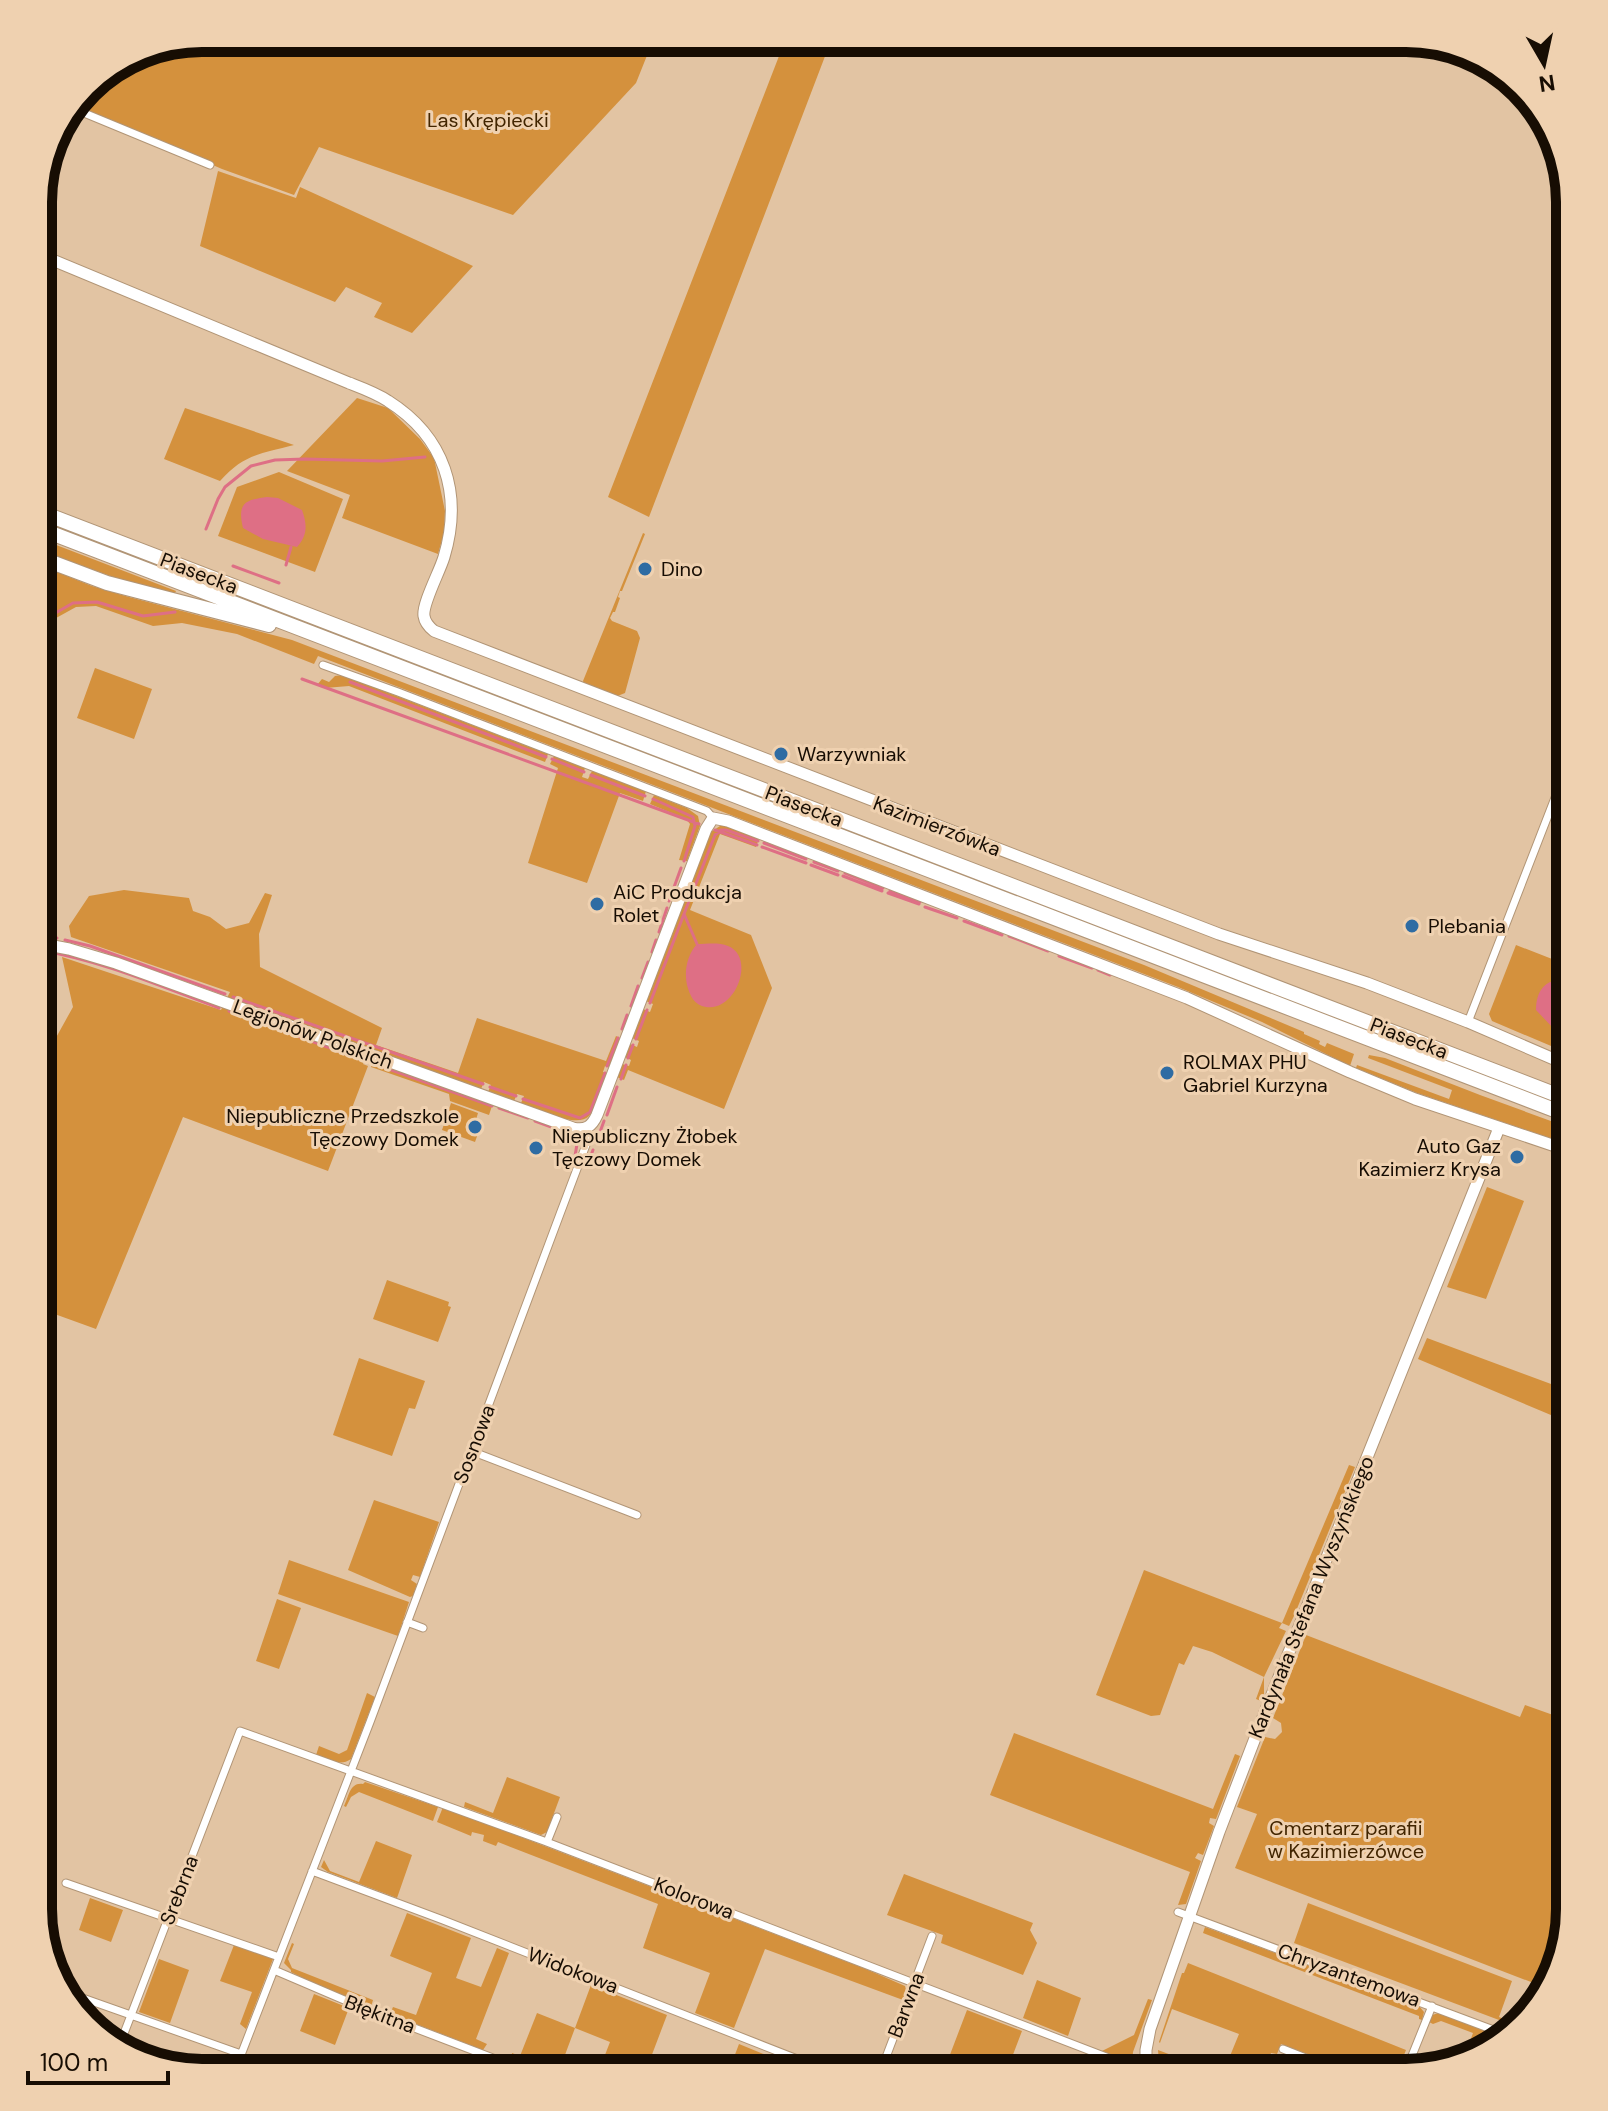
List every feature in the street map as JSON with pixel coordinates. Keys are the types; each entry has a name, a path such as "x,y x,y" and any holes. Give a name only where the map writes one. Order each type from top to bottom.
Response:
{"highway":[{"name":"Piasecka","path":"52,516 1556,1095"},
{"name":"Piasecka","path":"52,533 1556,1111"},
{"path":"52,562 107,583 365,653"}],"street":[{"path":"82,112 210,165"},
{"name":"Kazimierzówka","path":"52,260 349,383 385,399 409,417 426,435 441,460 451,493 453,511 448,542 424,612 428,626 434,631 1219,934 1367,983 1468,1022"},
{"path":"323,665 707,811 713,818 728,821 1112,968 1197,1002 1388,1088 1556,1146"},
{"path":"1556,795 1468,1022 1556,1060"},
{"name":"Sosnowa","path":"239,2059 585,1148 587,1129 597,1115 706,829 713,818"},
{"name":"Legionów Polskich","path":"52,946 95,956 573,1128 587,1129"},
{"name":"Kardynała Stefana Wyszyńskiego","path":"1142,2059 1184,1914 1245,1755 1499,1128"},
{"path":"471,1451 637,1515"},
{"path":"407,1622 423,1628"},
{"name":"Kolorowa","path":"240,1731 547,1842 1110,2059"},
{"name":"Srebrna","path":"123,2036 240,1731"},
{"path":"547,1842 557,1817"},
{"name":"Widokowa","path":"312,1871 797,2059"},
{"path":"66,1883 279,1957"},
{"name":"Chryzantemowa","path":"1184,1914 1494,2030"},
{"name":"Barwna","path":"885,2059 932,1936"},
{"name":"Błękitna","path":"274,1970 495,2059"},
{"path":"81,1998 241,2054"},
{"path":"1411,2059 1432,2006"},
{"path":"1283,2049 1308,2059"}],"green space":[{"name":"Las Krępiecki","path":"193,52 648,52 636,83 513,215 319,147 294,195 222,169 84,109 103,89 127,72 163,57"},
{"path":"781,52 827,52 649,517 608,497"},
{"path":"218,171 296,198 300,187 473,266 412,333 374,317 382,303 346,287 335,302 200,246"},
{"path":"357,398 388,408 420,439 434,458 445,511 444,533 438,554 342,518 350,495 287,471"},
{"path":"185,408 294,445 245,460 220,481 164,459"},
{"path":"279,472 343,499 315,572 218,536 237,487"},
{"path":"643,533 615,612 610,618 637,631 640,638 625,693 615,697 583,681"},
{"path":"52,543 176,591 174,595 52,555"},
{"path":"52,570 129,597 292,640 1144,965 1304,1032 1325,1047 1327,1043 1354,1054 1350,1066 1262,1022 1178,987 318,656 314,664 237,634 182,623 153,626 96,606 76,607 52,620"},
{"path":"201,580 881,841 879,845 200,583"},
{"path":"95,668 152,689 134,739 77,718"},
{"path":"342,675 548,754 545,762 349,686 325,688 317,685 322,679 329,682 335,676"},
{"path":"554,756 585,768 582,777 588,779 592,771 646,791 643,801 620,793 587,883 528,863 558,768 550,764"},
{"path":"654,795 687,808 698,816 700,826 687,861 679,860 690,824 686,819 650,804"},
{"path":"720,826 759,838 756,847 720,834 690,910 751,935 772,988 724,1109 628,1070 624,1080 617,1077 622,1064 629,1066 631,1060 625,1057 630,1044 637,1047 639,1041 632,1038 643,1009 650,1012 653,1004 646,1001 711,832"},
{"path":"124,890 189,898 193,911 210,917 226,929 249,923 265,893 272,895 259,934 260,967 382,1028 376,1045 458,1073 477,1018 606,1061 616,1036 620,1038 610,1067 605,1066 603,1072 607,1073 595,1107 589,1116 575,1120 521,1103 524,1096 517,1094 514,1101 488,1092 491,1085 484,1082 481,1089 365,1059 363,1064 368,1066 328,1171 183,1117 96,1329 52,1313 52,1045 73,1007 62,957 221,1010 230,992 71,937 69,926 89,896"},
{"path":"1516,945 1556,961 1556,1048 1492,1021 1489,1014"},
{"path":"1369,1055 1385,1058 1556,1123 1556,1140 1417,1093 1356,1068 1357,1065 1449,1099 1452,1090 1368,1058"},
{"path":"373,1061 491,1103 489,1115 450,1101 449,1094 371,1067"},
{"path":"451,1103 478,1113 475,1123 481,1125 475,1142 442,1130"},
{"path":"1487,1187 1524,1201 1486,1299 1447,1287"},
{"path":"387,1280 449,1302 448,1306 451,1307 438,1342 373,1319"},
{"path":"1427,1338 1556,1386 1556,1417 1418,1359"},
{"path":"359,1358 425,1381 415,1409 409,1408 392,1456 333,1435"},
{"path":"1349,1465 1355,1467 1294,1616 1289,1626 1282,1623"},
{"path":"374,1500 439,1522 420,1577 413,1575 411,1580 417,1584 413,1596 348,1570"},
{"path":"289,1560 409,1602 398,1636 278,1594"},
{"path":"1144,1570 1282,1623 1279,1628 1286,1631 1264,1677 1193,1646 1184,1665 1179,1663 1160,1715 1151,1716 1096,1695"},
{"path":"277,1599 301,1608 279,1669 256,1661"},
{"name":"Cmentarz parafii w Kazimierzówce","path":"1306,1635 1520,1717 1525,1705 1556,1716 1556,1918 1548,1957 1535,1984 1235,1868 1257,1814 1237,1807 1265,1737 1275,1739 1282,1732 1281,1723 1273,1718"},
{"path":"1264,1677 1264,1694 1261,1701 1256,1699"},
{"path":"367,1693 375,1697 351,1759 338,1762 316,1755 319,1746 339,1754 347,1750"},
{"path":"1014,1733 1213,1809 1235,1754 1240,1756 1216,1819 1210,1818 1209,1823 1214,1826 1203,1855 1198,1853 1195,1858 1201,1861 1186,1904 1178,1905 1190,1872 990,1795"},
{"path":"507,1777 560,1797 547,1832 541,1835 464,1807 465,1802 493,1813"},
{"path":"365,1782 438,1807 433,1821 359,1792 344,1806 353,1787"},
{"path":"443,1807 866,1969 905,1986 903,2000 765,1949 734,2028 695,2013 710,1973 643,1948 658,1904 498,1842 496,1846 483,1841 484,1835 472,1832 471,1836 437,1822"},
{"path":"376,1841 412,1855 397,1898 328,1872 321,1867 324,1860 330,1871 359,1882"},
{"path":"904,1874 1033,1923 1030,1930 1037,1943 1023,1975 941,1943 943,1935 887,1915"},
{"path":"90,1898 123,1910 111,1942 79,1930"},
{"path":"1308,1903 1512,1981 1499,2017 1507,2020 1505,2022 1294,1943"},
{"path":"407,1913 471,1938 456,1978 481,1987 497,1948 509,1953 476,2039 487,2044 483,2050 390,2014 393,2007 416,2015 432,1973 390,1956"},
{"path":"1205,1927 1419,2006 1424,2012 1422,2020 1419,2016 1203,1933"},
{"path":"292,1943 288,1959 292,1968 373,2000 371,2007 291,1972 284,1963"},
{"path":"234,1945 273,1957 246,2029 240,2024 252,1992 220,1981"},
{"path":"159,1959 189,1970 170,2023 139,2012"},
{"path":"1188,1963 1406,2050 1402,2059 1320,2059 1281,2044 1277,2054 1271,2053 1269,2059 1229,2059 1239,2034 1172,2009 1160,2043"},
{"path":"1037,1980 1081,1998 1068,2036 1023,2018"},
{"path":"591,1985 667,2015 650,2059 603,2059 610,2042 575,2028"},
{"path":"314,1994 349,2008 335,2045 300,2031"},
{"path":"1148,1999 1152,2000 1132,2059 1122,2059 1102,2051 1134,2035"},
{"path":"967,2010 1022,2031 1011,2059 948,2059"},
{"path":"537,2013 575,2028 563,2059 511,2059 512,2053 520,2056"},
{"path":"1439,2013 1491,2033 1469,2044 1473,2033 1441,2021 1433,2024 1429,2022 1432,2015"},
{"path":"739,2044 771,2057 770,2059 733,2059"},
{"path":"1158,2050 1182,2059 1159,2059"}],"shaded area":[{"path":"267,497 278,498 302,510 306,529 297,547 263,539 243,528 241,513 244,504"},
{"path":"697,944 728,946 741,961 739,982 734,993 717,1006 698,1004 688,989 687,963"},
{"path":"1550,982 1556,984 1556,1028 1536,1010 1543,987"}],"waterway":[{"path":"206,529 225,487 251,466 275,460 382,461 425,457"},
{"path":"286,565 291,547"},
{"path":"233,566 279,583"},
{"path":"52,615 73,603 97,602 143,616 175,612"},
{"path":"302,679 699,824"},
{"path":"350,682 546,757"},
{"path":"552,759 584,772"},
{"path":"591,775 645,796"},
{"path":"653,799 693,817 695,826 684,861"},
{"path":"715,830 757,845"},
{"path":"697,944 684,914 715,835 726,830 758,841"},
{"path":"764,843 806,859"},
{"path":"762,847 806,863"},
{"path":"814,862 838,871"},
{"path":"811,865 838,875"},
{"path":"669,901 681,868"},
{"path":"845,873 883,888"},
{"path":"843,876 882,891"},
{"path":"890,891 920,902"},
{"path":"888,893 919,904"},
{"path":"925,907 957,918"},
{"path":"659,932 667,908"},
{"path":"650,1003 684,914"},
{"path":"964,921 1002,935"},
{"path":"1009,936 1048,951"},
{"path":"52,937 57,938"},
{"path":"65,940 225,994"},
{"path":"652,952 656,940"},
{"path":"52,952 107,967 219,1008"},
{"path":"1059,956 1092,968"},
{"path":"642,978 648,962"},
{"path":"1098,970 1110,975"},
{"path":"631,1006 638,986"},
{"path":"233,997 483,1084"},
{"path":"636,1039 647,1010"},
{"path":"229,1011 363,1060"},
{"path":"622,1029 627,1015"},
{"path":"607,1066 618,1038"},
{"path":"628,1058 633,1045"},
{"path":"372,1063 492,1106"},
{"path":"621,1079 626,1065"},
{"path":"523,1099 580,1118 590,1112 605,1073"},
{"path":"490,1087 516,1096"},
{"path":"607,1115 617,1087"},
{"path":"499,1108 528,1118"},
{"path":"535,1121 571,1135 577,1144 575,1156"},
{"path":"596,1143 604,1121"},
{"path":"590,1158 593,1150"}],"place":[{"name":"Dino","path":"645,569"},
{"name":"Warzywniak","path":"781,754"},
{"name":"AiC Produkcja Rolet","path":"597,904"},
{"name":"Plebania","path":"1412,926"},
{"name":"ROLMAX PHU Gabriel Kurzyna","path":"1167,1073"},
{"name":"Niepubliczne Przedszkole Tęczowy Domek","path":"475,1127"},
{"name":"Niepubliczny Żłobek Tęczowy Domek","path":"536,1148"},
{"name":"Auto Gaz Kazimierz Krysa","path":"1517,1157"}]}
